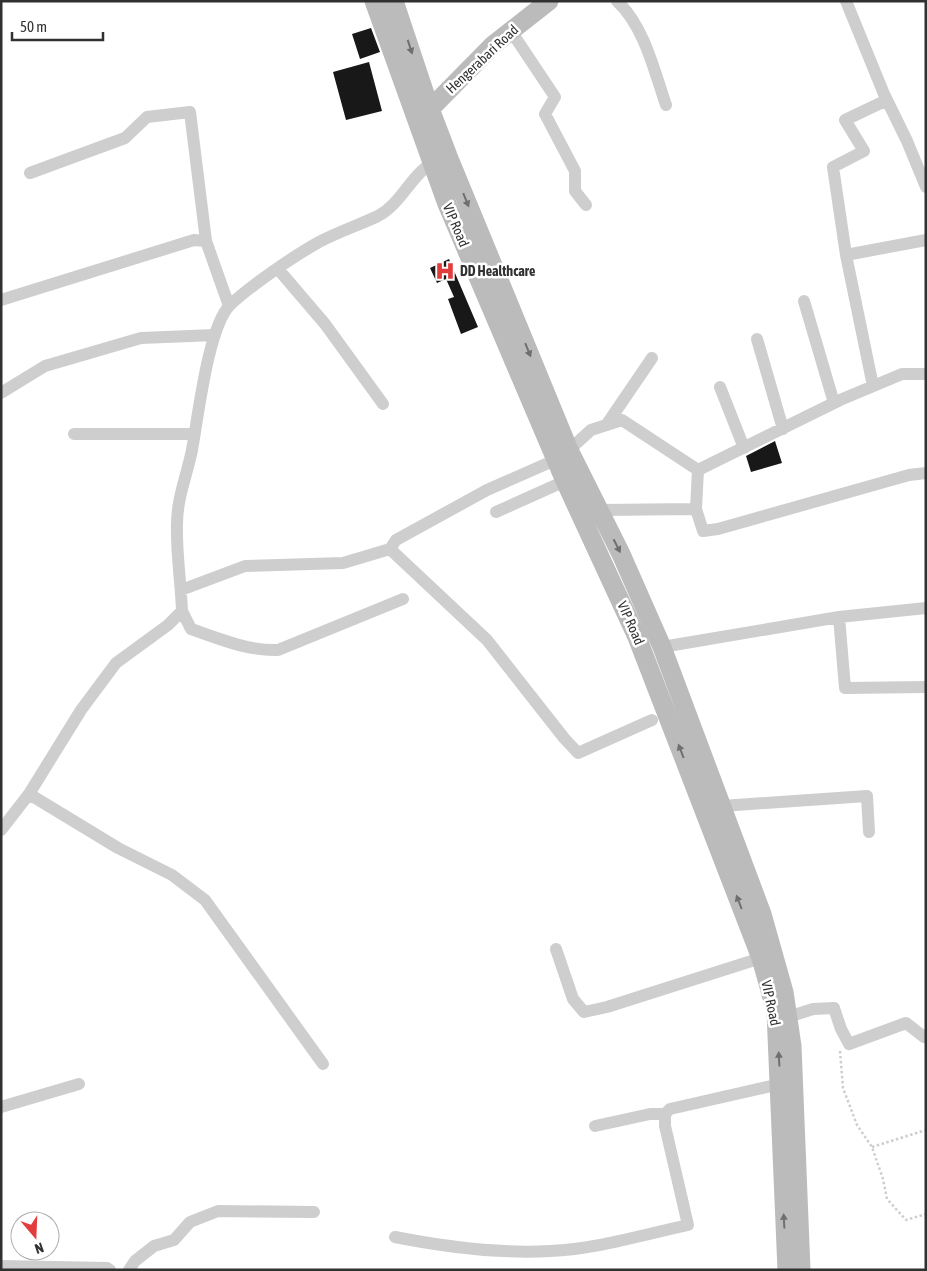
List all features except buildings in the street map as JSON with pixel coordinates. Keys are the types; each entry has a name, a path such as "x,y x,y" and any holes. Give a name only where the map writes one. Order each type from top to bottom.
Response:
{"main road":[{"name":"VIP Road","path":"374,1 422,112 440,159 569,450 662,647 762,914 784,992 792,1046 788,1112 787,1270"},
{"name":"VIP Road","path":"394,1 422,112"},
{"name":"Hengerabari Road","path":"422,112 493,45 549,1"},
{"name":"VIP Road","path":"440,159 451,213 565,480 637,637 761,958 776,1012 780,1084 788,1112 801,1270"}],"street":[{"path":"617,1 630,13 647,51 666,105"},
{"path":"846,1 926,187"},
{"path":"511,31 556,97 545,114 574,171 575,191 586,205"},
{"path":"873,386 846,255 833,167 864,151 845,120 887,100"},
{"path":"30,173 125,138 147,117 190,112 206,241 229,306"},
{"path":"403,599 278,650 264,650 232,644 192,629 182,611 177,523 182,481 191,452 215,335 229,306 278,269 319,242 379,215 391,206 425,166 440,159"},
{"path":"1,300 194,240 206,241"},
{"path":"846,255 926,240"},
{"path":"278,269 325,324 383,404"},
{"path":"804,301 834,404"},
{"path":"1,393 46,366 141,338 215,335"},
{"path":"757,339 783,428"},
{"path":"607,424 652,358"},
{"path":"698,470 873,386 902,374 926,374"},
{"path":"720,387 744,448"},
{"path":"569,450 591,430 622,420 698,470"},
{"path":"74,434 194,434"},
{"path":"181,590 245,566 343,563 390,549 396,540 486,490 546,464"},
{"path":"698,470 696,509 703,531 718,529 909,475 926,472"},
{"path":"496,512 565,480"},
{"path":"598,510 696,509"},
{"path":"390,549 487,640 578,753 652,720"},
{"path":"662,647 839,616 926,608"},
{"path":"1,830 28,794 81,710 116,663 168,625 182,611"},
{"path":"839,616 846,688 926,687"},
{"path":"28,794 118,848 172,875 205,900 323,1064"},
{"path":"722,806 867,796 869,832"},
{"path":"556,949 573,999 584,1012 607,1007 761,958"},
{"path":"788,1017 813,1009 834,1008 841,1029 849,1044 906,1023 924,1037 926,1035"},
{"path":"1,1108 79,1084"},
{"path":"595,1126 650,1114 665,1114 670,1110 780,1084"},
{"path":"395,1237 450,1248 549,1252 595,1246 688,1225 665,1126 665,1114"},
{"path":"128,1270 135,1261 154,1246 174,1240 190,1222 218,1211 314,1212"},
{"path":"1,1266 107,1268 110,1270"}],"path":[{"path":"841,1029 840,1057 844,1088 857,1125 872,1147 883,1179 887,1199 906,1220 926,1214"},
{"path":"872,1147 926,1130"}],"place":[{"name":"DD Healthcare","path":"445,271"}]}
